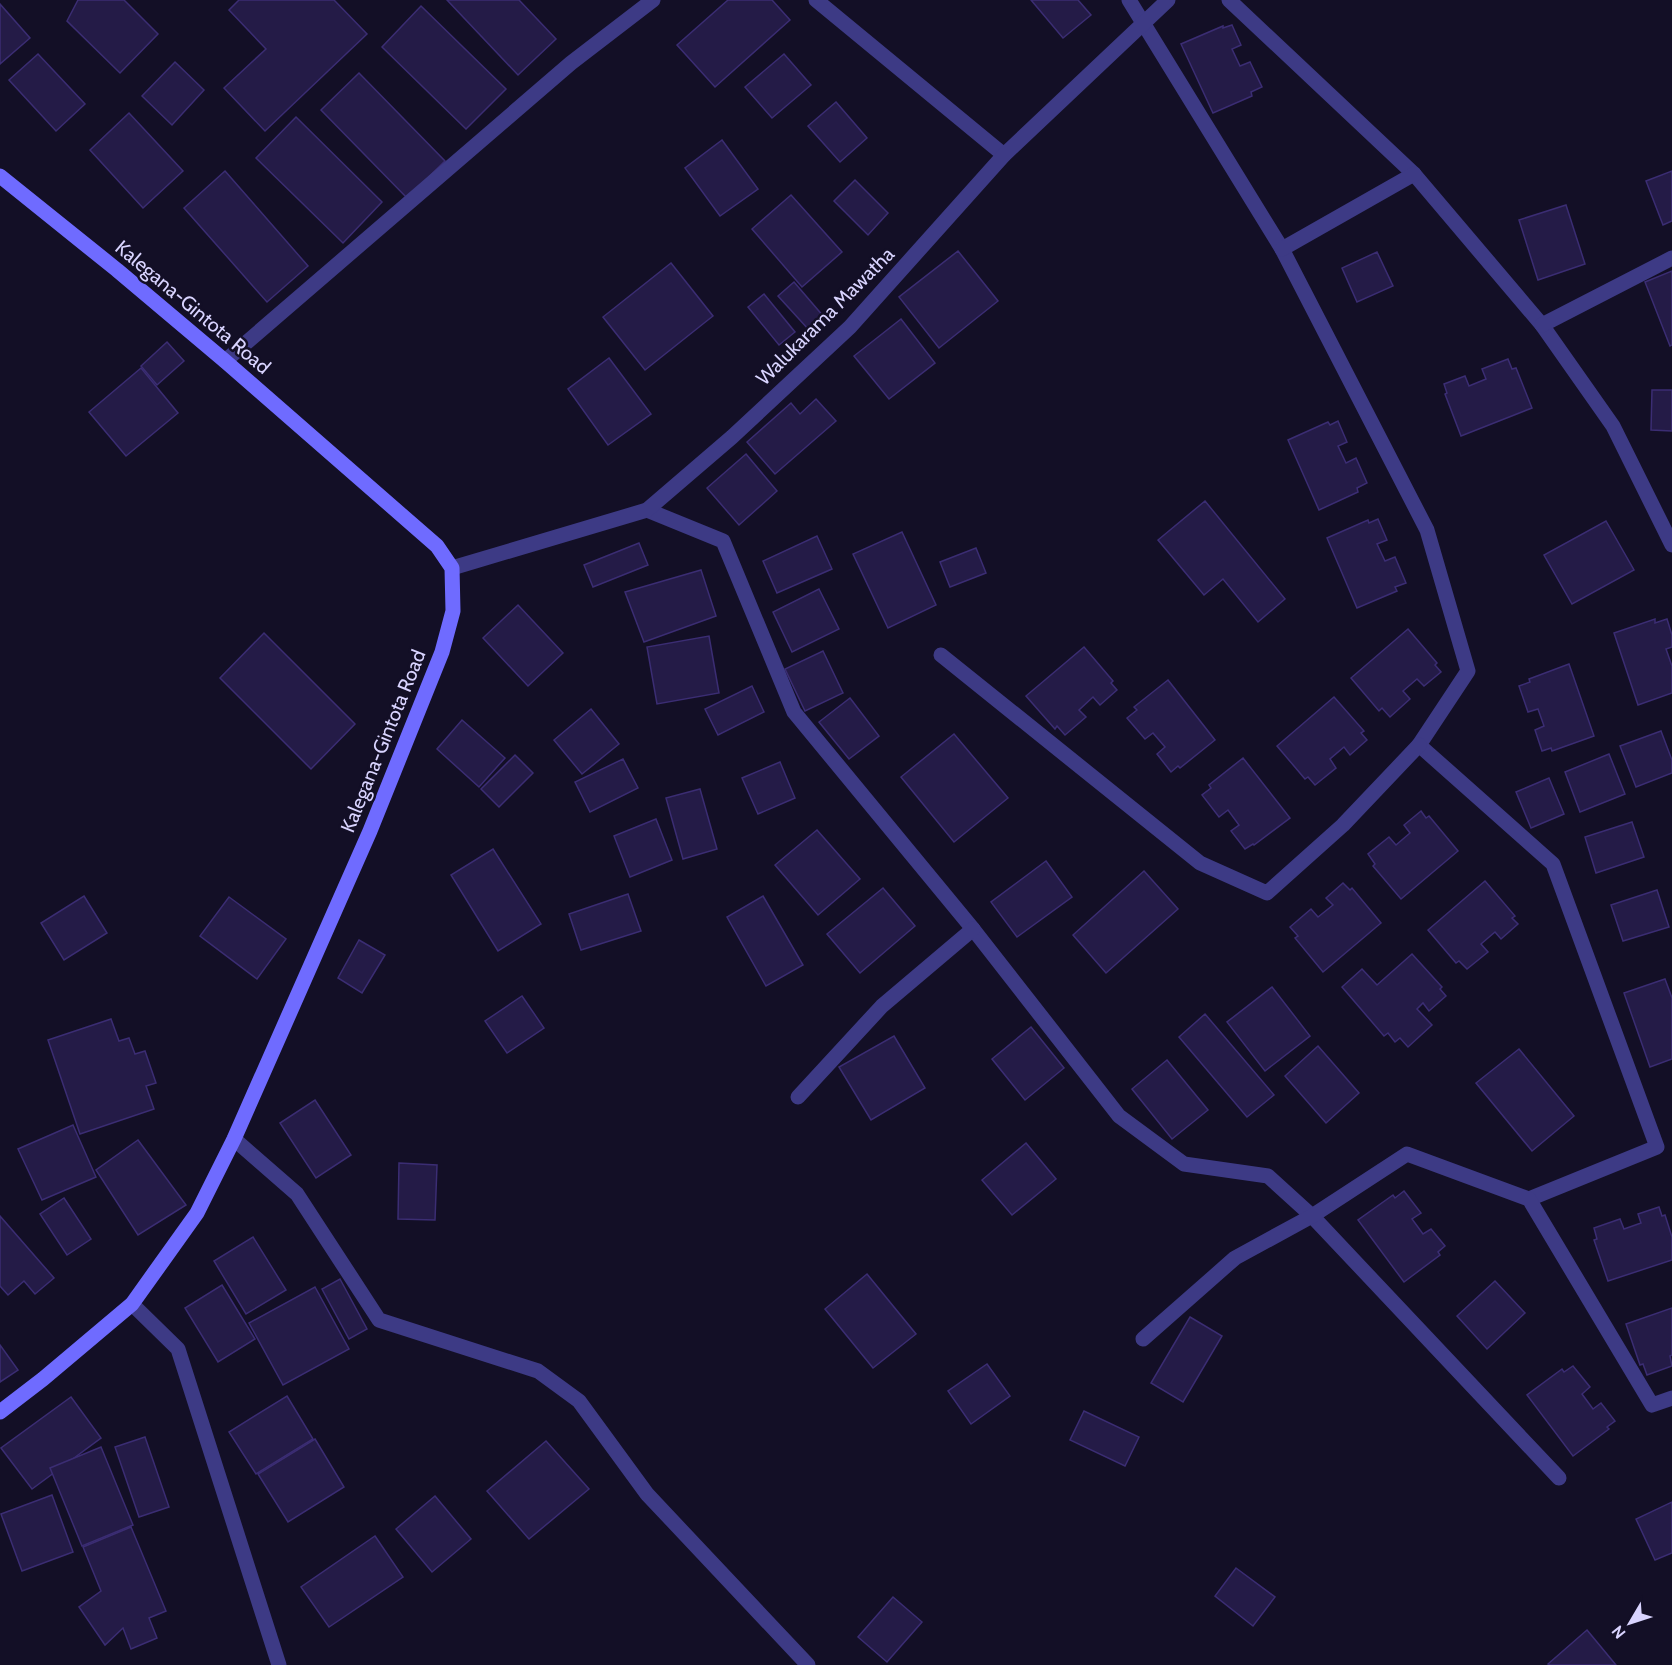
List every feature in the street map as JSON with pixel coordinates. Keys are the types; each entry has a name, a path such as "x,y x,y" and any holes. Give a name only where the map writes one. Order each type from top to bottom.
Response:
{"main road":[{"name":"Kalegana-Gintota Road","path":"0,176 225,361 437,546 452,567 453,611 442,651 370,831 234,1138 197,1213 132,1304 0,1412"}],"street":[{"path":"225,361 571,63 652,0"},
{"path":"816,0 1004,155"},
{"path":"941,656 1200,863 1267,892 1343,825 1419,745 1468,671 1427,530 1282,249 1129,0"},
{"name":"Walukarama Mawatha","path":"452,567 647,510 732,437 849,327 1004,155 1168,0"},
{"path":"1228,0 1414,174 1542,325 1613,426 1672,545"},
{"path":"1282,249 1414,174"},
{"path":"1542,325 1672,258"},
{"path":"647,510 723,541 794,712 973,929 1119,1116 1184,1164 1268,1176 1312,1216 1559,1478"},
{"path":"1419,745 1553,864 1657,1147 1529,1200"},
{"path":"798,1098 882,1006 973,929"},
{"path":"234,1138 297,1194 379,1320 538,1371 579,1401 647,1494 808,1665"},
{"path":"1143,1339 1235,1258 1312,1216 1407,1154 1529,1200 1652,1404 1672,1398"},
{"path":"132,1304 178,1348 279,1665"}],"building":[{"path":"78,0 124,0 158,34 120,73 67,21"},
{"path":"239,0 334,0 367,34 265,131 224,88 266,49 229,10"},
{"path":"447,0 519,0 556,39 518,75"},
{"path":"728,0 772,0 790,20 715,87 677,45"},
{"path":"1031,0 1078,0 1091,15 1063,38"},
{"path":"0,4 30,38 0,64"},
{"path":"421,6 506,89 466,129 382,47"},
{"path":"1232,25 1241,45 1232,49 1240,66 1250,62 1262,87 1251,92 1252,96 1213,113 1181,44 1223,26 1223,28"},
{"path":"38,54 85,104 56,131 9,80"},
{"path":"784,54 811,85 772,118 745,87"},
{"path":"175,62 204,90 172,125 142,96"},
{"path":"359,73 445,161 407,198 321,110"},
{"path":"836,102 867,138 840,162 808,126"},
{"path":"129,113 183,171 143,208 90,150"},
{"path":"296,117 382,202 343,243 256,158"},
{"path":"722,140 758,189 720,216 685,168"},
{"path":"225,171 308,266 267,302 184,208"},
{"path":"1672,171 1672,221 1663,225 1646,181"},
{"path":"855,180 888,213 868,235 834,201"},
{"path":"791,195 842,252 802,287 752,229"},
{"path":"1566,205 1585,264 1538,280 1519,220"},
{"path":"958,251 998,301 939,348 899,297"},
{"path":"1377,252 1393,286 1357,302 1342,268"},
{"path":"671,263 713,316 645,370 603,317"},
{"path":"1672,271 1672,345 1670,346 1645,282"},
{"path":"794,282 824,317 809,330 778,296"},
{"path":"764,294 795,332 779,345 748,307"},
{"path":"901,319 935,363 889,399 854,356"},
{"path":"167,342 184,361 157,385 141,366"},
{"path":"609,358 651,414 608,445 568,389"},
{"path":"1508,359 1512,369 1516,368 1532,408 1461,436 1445,394 1447,393 1444,384 1465,376 1469,386 1486,379 1482,369"},
{"path":"141,368 178,413 126,456 89,412"},
{"path":"1652,390 1672,390 1672,431 1651,430"},
{"path":"816,399 836,421 775,474 747,442 791,403 800,414"},
{"path":"1338,421 1347,442 1338,446 1346,463 1356,458 1367,483 1357,488 1358,492 1319,510 1288,440 1328,422 1330,425"},
{"path":"746,454 777,491 739,525 707,488"},
{"path":"1205,501 1285,599 1258,622 1223,579 1204,595 1158,540"},
{"path":"1378,519 1387,540 1377,544 1385,561 1395,557 1406,583 1395,587 1397,591 1357,608 1327,538 1368,520 1369,523"},
{"path":"1606,521 1634,570 1572,604 1544,555"},
{"path":"902,532 936,605 888,628 853,554"},
{"path":"817,536 832,569 777,593 763,561"},
{"path":"639,543 648,565 593,587 584,565"},
{"path":"976,548 986,573 950,587 940,562"},
{"path":"701,570 716,616 644,642 625,592"},
{"path":"819,589 839,629 792,652 773,612"},
{"path":"518,605 563,653 528,686 483,638"},
{"path":"1655,619 1655,623 1667,619 1672,635 1672,647 1666,649 1672,666 1672,693 1638,705 1614,633"},
{"path":"1408,629 1437,663 1435,665 1441,672 1424,686 1417,679 1403,691 1410,699 1390,717 1382,708 1379,711 1351,678"},
{"path":"264,633 355,724 311,769 220,678"},
{"path":"709,636 719,693 657,704 647,647"},
{"path":"1084,647 1113,681 1111,683 1117,690 1100,705 1093,697 1079,710 1086,717 1065,735 1057,726 1055,729 1026,696"},
{"path":"823,651 843,693 805,711 785,669"},
{"path":"1569,664 1594,736 1552,751 1551,748 1542,751 1535,730 1544,726 1538,709 1528,712 1519,686 1530,682 1529,679"},
{"path":"1168,680 1215,740 1180,768 1178,766 1171,772 1157,754 1165,747 1153,733 1145,739 1127,718 1137,710 1134,707"},
{"path":"752,686 764,712 718,735 705,709"},
{"path":"1334,697 1364,731 1361,733 1367,740 1350,755 1344,747 1330,759 1336,768 1315,785 1308,777 1305,779 1277,746"},
{"path":"850,698 879,736 849,759 819,722"},
{"path":"591,709 619,744 582,774 554,740"},
{"path":"462,720 505,758 479,787 437,749"},
{"path":"1661,731 1672,760 1672,773 1636,787 1620,746"},
{"path":"954,734 1008,798 954,842 901,777"},
{"path":"1609,754 1625,794 1580,812 1565,772"},
{"path":"515,755 533,773 499,807 481,789"},
{"path":"1243,758 1290,818 1254,845 1245,849 1231,831 1239,825 1228,810 1219,817 1202,795 1211,788 1209,785"},
{"path":"623,759 638,788 590,812 575,782"},
{"path":"780,762 795,798 758,814 742,778"},
{"path":"1549,778 1564,814 1531,828 1516,792"},
{"path":"700,789 717,849 683,859 666,798"},
{"path":"1421,811 1426,818 1429,816 1458,851 1401,899 1373,866 1375,864 1368,854 1389,837 1396,845 1410,833 1404,825"},
{"path":"656,819 672,860 630,877 614,836"},
{"path":"1632,822 1644,857 1596,873 1585,837"},
{"path":"817,830 860,879 818,915 775,865"},
{"path":"493,849 541,924 498,951 451,875"},
{"path":"1046,861 1072,897 1017,937 991,902"},
{"path":"1144,871 1178,909 1106,973 1073,935"},
{"path":"1485,881 1515,916 1512,918 1518,924 1501,939 1495,932 1481,944 1488,952 1467,969 1459,961 1456,963 1428,930"},
{"path":"1343,883 1350,890 1352,888 1381,923 1323,972 1295,938 1298,936 1290,927 1311,909 1318,917 1333,905 1326,898"},
{"path":"883,888 915,926 860,973 827,934"},
{"path":"1657,890 1669,927 1623,941 1611,905"},
{"path":"628,894 641,931 581,950 569,914"},
{"path":"84,896 107,933 64,960 41,923"},
{"path":"763,896 803,965 766,986 727,917"},
{"path":"229,897 286,939 257,979 200,936"},
{"path":"359,940 385,955 362,993 338,978"},
{"path":"1412,954 1442,987 1440,989 1446,996 1429,1011 1423,1003 1417,1009 1432,1025 1408,1047 1400,1038 1395,1042 1388,1033 1384,1036 1342,987 1362,969 1377,985"},
{"path":"1665,979 1672,998 1672,1059 1650,1067 1624,993"},
{"path":"1272,987 1310,1036 1265,1071 1227,1022"},
{"path":"522,996 544,1028 507,1053 485,1021"},
{"path":"1205,1014 1274,1095 1247,1117 1179,1037"},
{"path":"111,1019 119,1041 129,1038 135,1054 145,1051 156,1083 146,1086 154,1109 80,1134 48,1040"},
{"path":"1031,1027 1064,1068 1025,1100 992,1059"},
{"path":"894,1036 925,1088 871,1120 839,1067"},
{"path":"1318,1046 1359,1093 1326,1123 1285,1076"},
{"path":"1519,1049 1574,1116 1532,1151 1476,1083"},
{"path":"1167,1060 1208,1110 1172,1139 1132,1089"},
{"path":"315,1100 351,1155 316,1178 280,1123"},
{"path":"73,1125 96,1177 42,1200 18,1149"},
{"path":"138,1140 186,1205 138,1235 96,1170"},
{"path":"1026,1143 1056,1179 1012,1215 982,1180"},
{"path":"399,1163 437,1165 435,1220 398,1219"},
{"path":"1404,1191 1421,1213 1412,1219 1423,1234 1431,1229 1445,1246 1438,1252 1440,1255 1404,1282 1358,1220 1393,1195 1395,1198"},
{"path":"64,1198 91,1239 67,1255 40,1214"},
{"path":"1659,1207 1662,1216 1665,1215 1672,1237 1672,1260 1608,1281 1594,1240 1597,1239 1594,1228 1620,1219 1624,1229 1641,1223 1638,1214"},
{"path":"0,1216 54,1278 35,1294 24,1281 8,1295 0,1286"},
{"path":"253,1237 286,1290 246,1314 214,1261"},
{"path":"867,1274 916,1334 873,1368 825,1309"},
{"path":"340,1279 367,1329 349,1339 322,1289"},
{"path":"1495,1281 1525,1313 1487,1349 1457,1316"},
{"path":"222,1285 255,1339 218,1362 185,1308"},
{"path":"315,1287 349,1349 283,1385 249,1323"},
{"path":"1672,1308 1672,1355 1670,1356 1672,1366 1647,1375 1643,1364 1640,1365 1626,1324"},
{"path":"1190,1317 1222,1336 1183,1402 1151,1383"},
{"path":"0,1345 18,1370 0,1382"},
{"path":"987,1364 1010,1396 971,1424 948,1391"},
{"path":"1573,1366 1590,1387 1582,1394 1593,1409 1601,1403 1615,1421 1607,1427 1609,1429 1573,1456 1527,1395 1562,1369 1564,1372"},
{"path":"287,1396 313,1439 256,1474 229,1432"},
{"path":"71,1397 101,1438 32,1489 1,1448"},
{"path":"1084,1411 1139,1437 1125,1466 1070,1440"},
{"path":"145,1437 169,1507 139,1517 115,1447"},
{"path":"315,1439 344,1487 288,1522 258,1474"},
{"path":"546,1441 589,1489 529,1539 487,1491"},
{"path":"101,1447 133,1525 82,1546 50,1468"},
{"path":"52,1495 73,1552 22,1571 1,1514"},
{"path":"435,1496 471,1539 432,1572 396,1529"},
{"path":"1672,1502 1672,1553 1655,1560 1636,1519"},
{"path":"131,1527 166,1611 149,1618 157,1638 131,1649 123,1628 105,1645 79,1607 101,1591 83,1547"},
{"path":"375,1536 403,1577 329,1627 301,1587"},
{"path":"1236,1568 1275,1597 1253,1626 1215,1596"},
{"path":"893,1597 922,1622 887,1662 858,1637"},
{"path":"1587,1630 1616,1665 1548,1664"}]}
